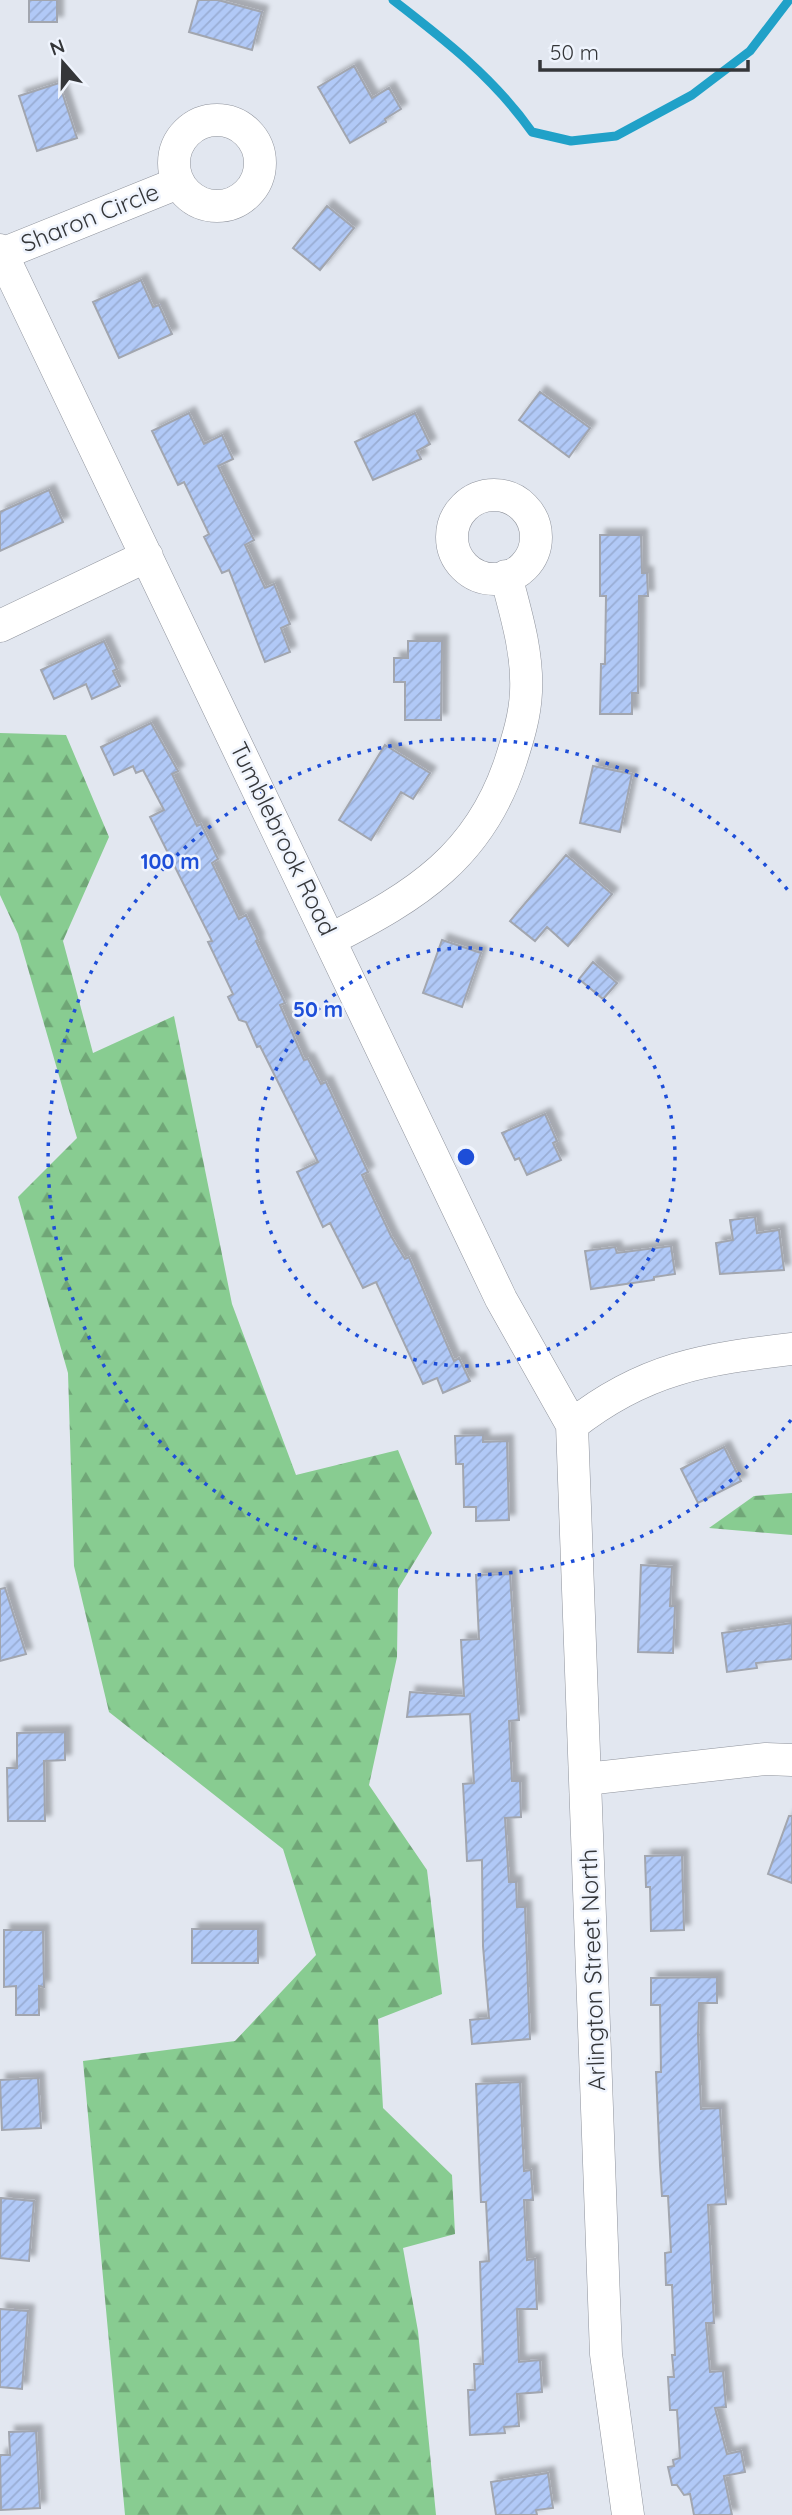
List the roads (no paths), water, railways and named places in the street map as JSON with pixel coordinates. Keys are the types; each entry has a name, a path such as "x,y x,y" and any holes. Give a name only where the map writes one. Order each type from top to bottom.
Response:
{"street":[{"name":"Sharon Circle","path":"1,252 178,183"},
{"name":"Tumblebrook Road","path":"1,252 501,1299 572,1424"},
{"path":"0,626 147,556"},
{"path":"331,939 392,908 430,882 465,848 488,814 520,731 526,693 524,654 506,576"},
{"path":"572,1424 600,1402 674,1369 714,1358 792,1349"},
{"name":"Arlington Street North","path":"572,1424 606,2354 628,2515"},
{"path":"586,1779 766,1759 792,1760"}],"waterway":[{"path":"393,0 485,77 532,132 571,141 616,136 692,95 750,51 789,0"}]}
